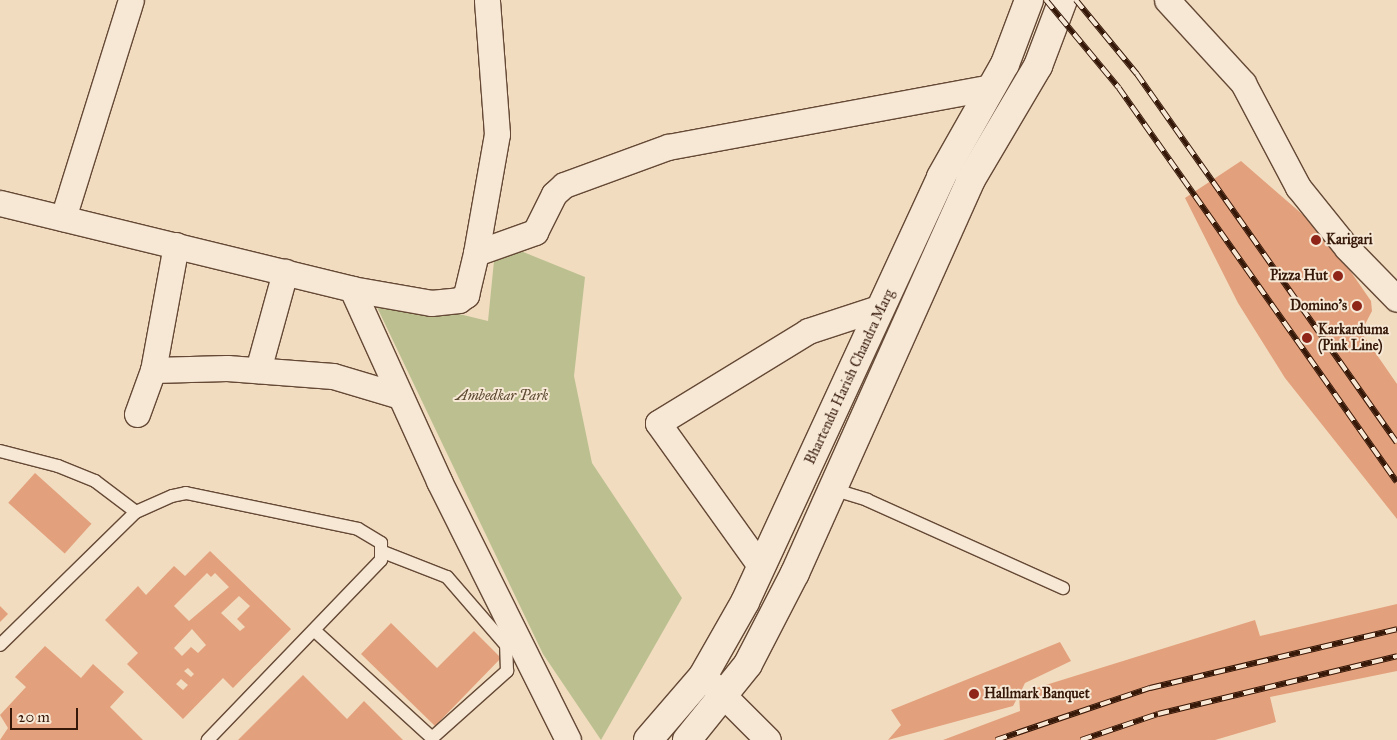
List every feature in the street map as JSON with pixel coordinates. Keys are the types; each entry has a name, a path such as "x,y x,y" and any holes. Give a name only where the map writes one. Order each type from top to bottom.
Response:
{"main road":[{"name":"Bhartendu Harish Chandra Marg","path":"648,740 703,676 761,567 941,177 992,87 1029,0"},
{"path":"1029,0 1053,26"},
{"name":"Bhartendu Harish Chandra Marg","path":"687,740 724,694 756,647 832,490 970,181 1038,66 1063,0"}],"street":[{"path":"63,218 130,0"},
{"path":"0,202 352,289 450,303 466,295 476,253 497,134 487,0"},
{"path":"1167,0 1243,83 1298,186 1347,248 1397,299"},
{"path":"476,253 535,232 554,194 564,184 652,152 992,87"},
{"path":"138,414 153,370 176,245"},
{"path":"258,370 285,272"},
{"path":"352,289 400,396 568,740"},
{"path":"761,567 658,423 808,331 881,307"},
{"path":"153,370 258,370 333,376 400,396"},
{"path":"703,676 724,694 768,740"}],"lane":[{"path":"0,451 58,466 96,481 136,512"},
{"path":"832,490 867,500 1063,588"},
{"path":"0,646 136,512 157,500 186,493 358,529 381,543 383,552 381,560 315,631 208,740"},
{"path":"315,631 432,738 507,671 506,645 447,577 383,552"}],"green space":[{"name":"Ambedkar Park","path":"496,241 585,277 574,376 592,463 682,598 601,740 543,654 375,303 381,295 488,321"}],"building":[{"path":"1241,161 1324,233 1371,301 1372,311 1361,332 1397,384 1397,519 1285,378 1238,303 1185,198"},
{"path":"35,473 91,524 65,554 8,503"},
{"path":"210,551 291,629 233,688 223,678 183,719 127,664 138,653 105,620 138,586 146,595 174,566 185,576","holes":["207,573 211,577 215,573 229,587 189,621 174,606","239,596 250,606 237,619 245,627 240,631 221,613","192,629 206,645 198,653 191,647 182,656 174,648","188,668 194,674 191,677 184,671","181,679 188,685 183,690 176,684"]},
{"path":"1397,604 1397,671 1270,697 1276,722 1215,740 943,740 1020,711 1019,695 1013,706 888,740 901,725 891,710 1060,642 1071,661 1025,683 1020,693 1255,620 1260,636"},
{"path":"0,606 8,614 0,622"},
{"path":"391,623 437,668 474,631 501,658 435,726 361,654"},
{"path":"45,646 81,678 93,664 124,692 110,707 143,740 0,740 8,728 0,715 26,687 15,677"},
{"path":"303,675 347,719 364,701 403,740 238,740"}],"railway":[{"path":"1046,0 1119,88 1397,482"},
{"path":"1076,0 1137,74 1397,443"},
{"path":"996,740 1150,688 1397,629"},
{"path":"1081,740 1158,714 1397,656"}],"place":[{"name":"Karigari","path":"1316,240"},
{"name":"Pizza Hut","path":"1338,276"},
{"name":"Domino's","path":"1357,306"},
{"name":"Karkarduma (Pink Line)","path":"1307,338"},
{"name":"Hallmark Banquet","path":"974,694"}]}
